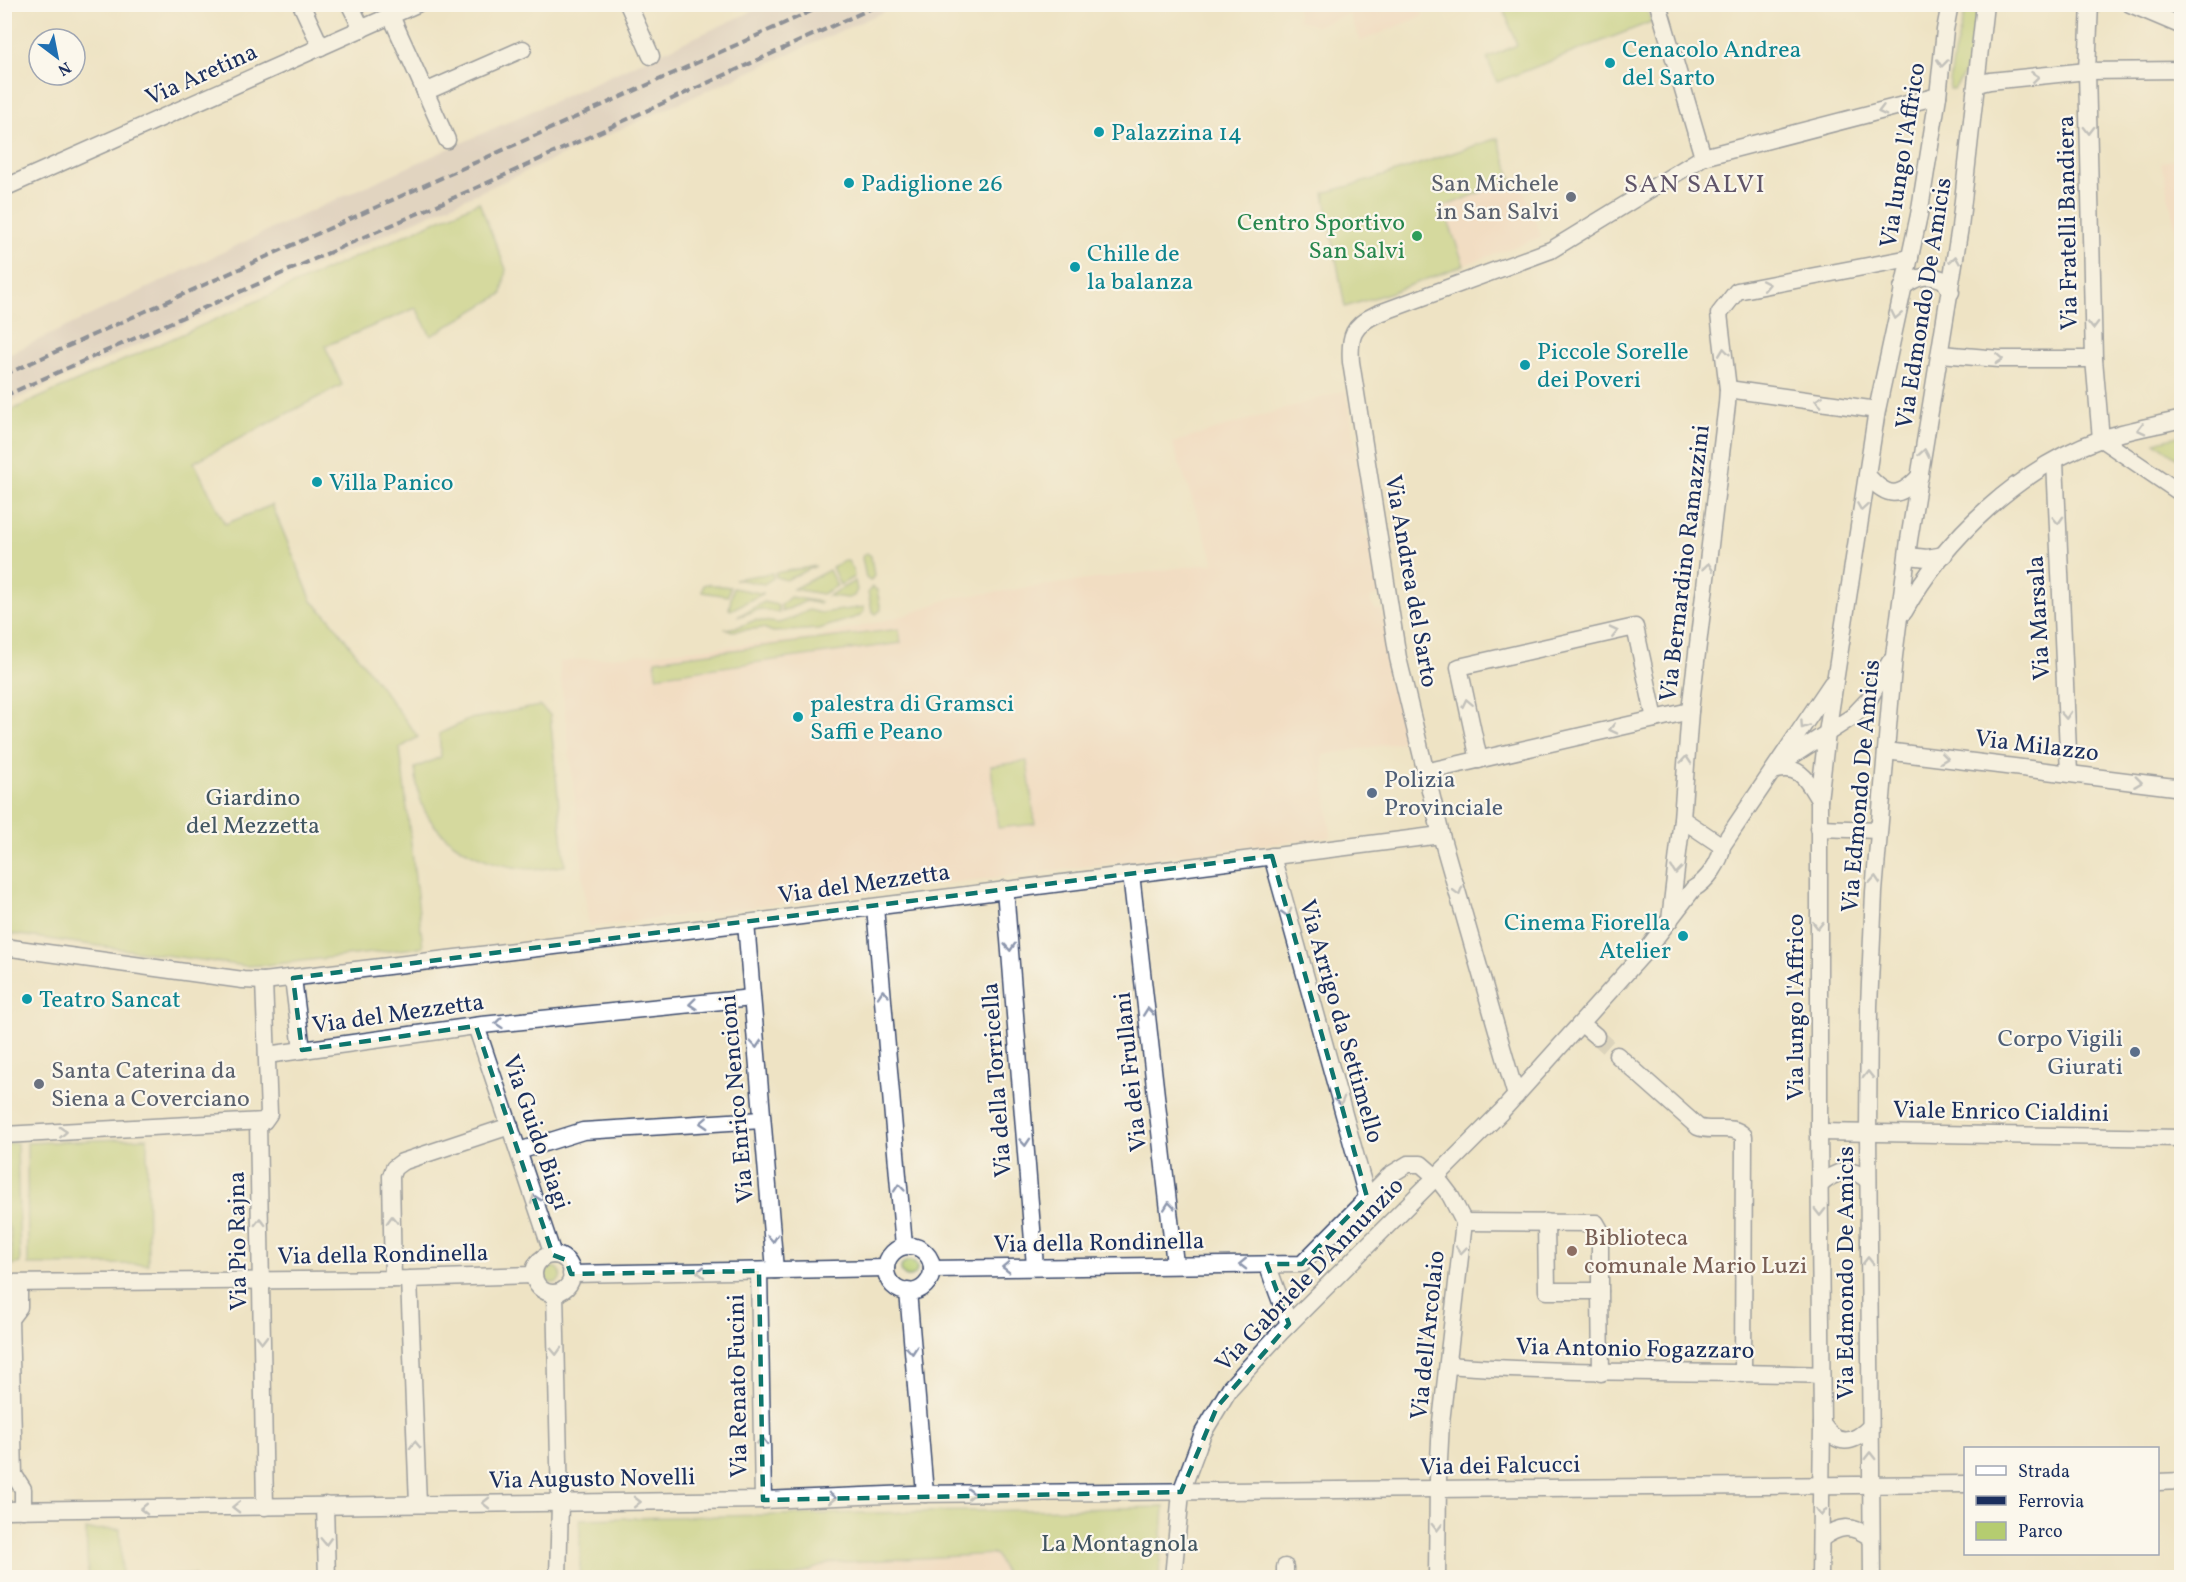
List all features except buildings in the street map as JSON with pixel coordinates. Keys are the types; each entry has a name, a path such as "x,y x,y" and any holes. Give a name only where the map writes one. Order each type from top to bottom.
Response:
{"street":[{"path":"301,4 321,46"},
{"path":"357,4 351,7 362,29"},
{"name":"Via Aretina","path":"4,188 417,4"},
{"path":"628,4 651,56"},
{"path":"1658,4 1702,152"},
{"name":"Via lungo l'Affrico","path":"1820,1578 1822,1424 1819,800 1827,733 1877,410 1919,215 1950,4"},
{"name":"Via lungo l'Affrico","path":"1945,30 1957,4"},
{"name":"Via Edmondo De Amicis","path":"1872,1578 1868,1181 1869,1006 1879,830 1898,622 1951,292 1985,4"},
{"name":"Via Fratelli Bandiera","path":"2090,4 2087,72 2094,359 2102,439"},
{"path":"2130,4 2181,26"},
{"path":"391,16 447,140"},
{"path":"425,92 523,49"},
{"path":"1977,84 2087,72 2181,70"},
{"name":"Via Andrea del Sarto","path":"1516,1096 1441,835 1398,658 1351,362 1352,338 1358,326 1367,319 1551,250 1702,152 1938,96"},
{"name":"Via Bernardino Ramazzini","path":"1670,921 1682,819 1690,711 1728,389 1719,314 1737,291 1910,258"},
{"name":"Via lungo l'Affrico","path":"1902,288 1912,280 1928,275 1944,280 1951,292"},
{"path":"1941,354 1999,359 2094,359"},
{"path":"1728,389 1877,410"},
{"path":"1898,622 1918,588 1944,555 1988,509 2016,486 2055,461 2102,439 2181,419"},
{"path":"2102,439 2181,494"},
{"name":"Via Marsala","path":"2055,461 2069,773"},
{"path":"1867,475 1885,492 1895,494 1907,488 1920,476"},
{"path":"1908,556 1927,558 1944,555"},
{"path":"1479,760 1459,667 1471,664 1635,627 1655,719"},
{"path":"1827,733 1842,725 1863,706 1894,656"},
{"name":"Via Gabriele D'Annunzio","path":"1173,1578 1181,1492 1196,1450 1217,1407 1242,1374 1289,1324 1437,1178 1516,1096 1582,1024 1670,921 1693,889 1693,878 1713,849 1722,846 1836,677"},
{"path":"1425,772 1690,711"},
{"name":"Via Gabriele D'Annunzio","path":"1773,772 1794,754 1827,733"},
{"name":"Via Milazzo","path":"1886,752 2181,788"},
{"path":"1773,772 1788,768 1796,770 1819,800"},
{"path":"1682,819 1722,846"},
{"path":"1818,828 1879,830"},
{"name":"Via del Mezzetta","path":"7,946 243,980 264,981 1441,835"},
{"name":"Via Arrigo da Settimello","path":"1272,856 1367,1197"},
{"name":"Via dei Frullani","path":"1131,874 1175,1264"},
{"name":"Via della Torricella","path":"1005,889 1035,1266"},
{"path":"875,907 904,1246"},
{"name":"Via Enrico Nencioni","path":"746,923 762,1120 767,1270"},
{"name":"Via del Mezzetta","path":"293,978 303,1050"},
{"name":"Via Pio Rajna","path":"264,981 269,1114 266,1120 258,1122 265,1507"},
{"name":"Via del Mezzetta","path":"267,1055 476,1026 752,998"},
{"path":"1582,1024 1596,1036"},
{"name":"Via Guido Biagi","path":"476,1026 554,1255"},
{"path":"1617,1055 1698,1127 1703,1130 1736,1129 1743,1136 1743,1374"},
{"path":"519,1151 583,1131 762,1120"},
{"path":"4,1135 258,1122"},
{"path":"418,1504 391,1176 394,1168 402,1162 510,1126"},
{"name":"Viale Enrico Cialdini","path":"1819,1132 2181,1138"},
{"name":"Via Gabriele D'Annunzio","path":"1302,1264 1390,1175 1408,1164 1421,1164 1437,1178"},
{"path":"1820,1185 1834,1175 1849,1170 1868,1181"},
{"name":"Via dell'Arcolaio","path":"1437,1178 1450,1195 1464,1222 1441,1422 1437,1489 1437,1578"},
{"path":"1464,1222 1594,1222 1598,1224 1601,1373"},
{"path":"1546,1222 1547,1291 1600,1291"},
{"path":"904,1246 917,1247 924,1251 932,1269 924,1286 915,1290 908,1291 898,1288 892,1283 886,1268 889,1257 904,1246"},
{"path":"554,1255 566,1260 571,1274 567,1287 555,1293 546,1292 539,1287 533,1275 539,1261 554,1255"},
{"path":"1267,1264 1289,1324"},
{"name":"Via della Rondinella","path":"932,1269 1302,1264"},
{"path":"571,1274 886,1268"},
{"name":"Via Renato Fucini","path":"764,1500 767,1270"},
{"name":"Via della Rondinella","path":"9,1287 533,1275"},
{"path":"9,1287 18,1307 10,1319 14,1475 22,1489 23,1510"},
{"path":"908,1291 925,1494"},
{"path":"555,1293 560,1503 558,1578"},
{"name":"Via Antonio Fogazzaro","path":"1448,1365 1522,1371 1821,1375"},
{"path":"1822,1424 1833,1437 1845,1441 1855,1439 1870,1427"},
{"path":"2159,1482 2181,1481"},
{"name":"Via dei Falcucci","path":"1181,1492 1964,1484"},
{"name":"Via Augusto Novelli","path":"4,1510 764,1500 925,1494 1181,1492"},
{"path":"325,1505 327,1578"},
{"path":"1821,1539 1835,1529 1845,1527 1856,1528 1870,1538"}],"highlighted area":[{"path":"1272,856 1367,1197 1302,1264 1267,1264 1289,1324 1217,1407 1181,1492 763,1500 759,1271 571,1274 566,1260 553,1255 476,1026 302,1050 293,978"}],"shaded area":[{"path":"766,5 899,5 5,404 5,356 269,230"},
{"path":"1297,5 1419,5 1423,16 1361,41 1349,14 1316,26 1298,20"},
{"path":"2150,5 2181,5 2181,18"},
{"path":"2182,158 2181,255 2161,162"},
{"path":"1519,178 1541,237 1464,265 1443,206"},
{"path":"2181,311 2181,347 2178,348 2171,314"},
{"path":"1346,390 1368,524 1363,529 1364,537 1370,538 1380,595 1371,597 1370,602 1376,610 1381,609 1409,741 1323,755 1331,837 589,927 559,662 816,638 906,615 952,598 1215,563 1172,443"},
{"path":"995,1554 1007,1577 792,1578 829,1563"}],"green space":[{"path":"1502,5 1646,5 1651,22 1497,82 1487,58 1517,45"},
{"path":"1967,5 1977,5 1972,49 1960,80 1954,89 1949,89 1954,54"},
{"name":"Centro Sportivo San Salvi","path":"1498,138 1512,180 1443,207 1464,265 1345,307 1324,193"},
{"name":"Giardino del Mezzetta","path":"479,202 506,269 502,294 431,336 416,308 325,346 342,385 194,462 225,524 272,505 312,601 331,620 418,737 400,748 423,947 245,966 5,933 5,413"},
{"path":"2181,435 2181,461 2155,442"},
{"path":"867,553 871,556 874,576 870,581 866,578 862,558"},
{"path":"848,561 853,569 854,577 840,585 832,567"},
{"path":"816,566 786,580 776,577 775,573"},
{"path":"829,570 837,586 822,594 793,589"},
{"path":"772,573 773,578 764,584 734,579"},
{"path":"855,581 857,590 854,596 848,598 828,596"},
{"path":"703,585 730,587 728,596 702,592"},
{"path":"872,587 877,590 881,610 876,614 872,611 868,592"},
{"path":"733,588 764,593 731,610 729,609"},
{"path":"790,597 821,602 820,604 806,601 782,612 781,605"},
{"path":"764,602 778,605 779,613 760,609 737,617"},
{"path":"864,607 860,616 818,629 773,632 763,628 732,631 726,629 755,620 778,623 809,610 821,613"},
{"path":"899,629 901,643 656,676 655,660"},
{"path":"540,706 550,715 565,866 542,869 492,862 461,848 436,826 423,808 415,768 441,757 439,734 470,719"},
{"path":"1027,761 1035,824 998,828 991,766"},
{"path":"147,1138 148,1264 28,1265 27,1143"},
{"path":"17,1143 20,1263 13,1265 10,1231 5,1218 4,1144"},
{"path":"906,1261 912,1261 917,1269 915,1275 906,1277 901,1272 901,1266"},
{"path":"550,1267 556,1267 561,1275 559,1281 550,1283 545,1278 545,1272"},
{"name":"La Montagnola","path":"1164,1507 1159,1577 1007,1577 995,1554 829,1563 792,1577 580,1577 580,1519"},
{"path":"120,1529 122,1577 88,1577 86,1530"},
{"path":"194,1575 194,1577 122,1577"}],"tunnel":[{"path":"1596,1036 1617,1055"}],"railway":[{"path":"4,375 827,4"},
{"path":"4,396 505,175 881,4"}],"place":[{"name":"Cenacolo Andrea del Sarto","path":"1610,63"},
{"name":"Palazzina 14","path":"1099,132"},
{"name":"Padiglione 26","path":"849,183"},
{"name":"San Michele in San Salvi","path":"1571,197"},
{"name":"Centro Sportivo San Salvi","path":"1417,236"},
{"name":"Chille de la balanza","path":"1075,267"},
{"name":"Piccole Sorelle dei Poveri","path":"1525,365"},
{"name":"Villa Panico","path":"317,482"},
{"name":"palestra di Gramsci Saffi e Peano","path":"798,717"},
{"name":"Polizia Provinciale","path":"1372,793"},
{"name":"Cinema Fiorella Atelier","path":"1683,936"},
{"name":"Teatro Sancat","path":"27,999"},
{"name":"Corpo Vigili Giurati","path":"2135,1052"},
{"name":"Santa Caterina da Siena a Coverciano","path":"39,1084"},
{"name":"Biblioteca comunale Mario Luzi","path":"1572,1251"}],"district":[{"name":"SAN SALVI","path":"1695,183"}]}
